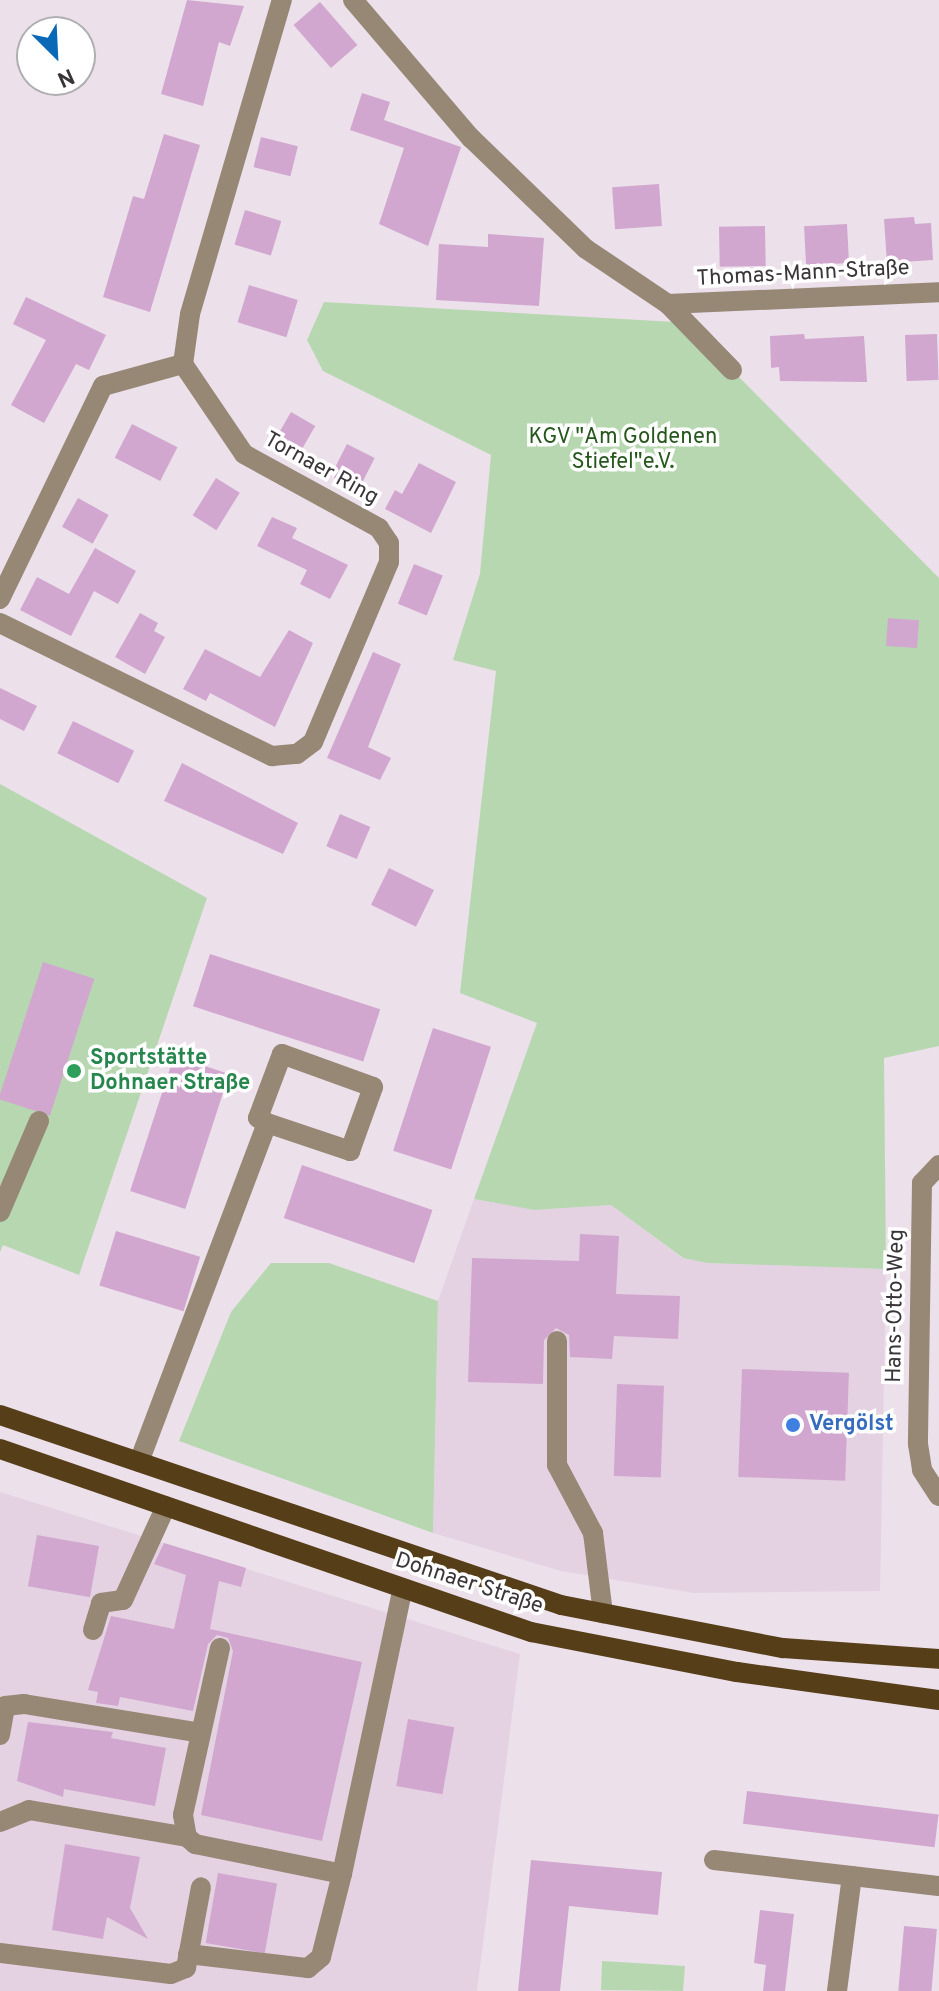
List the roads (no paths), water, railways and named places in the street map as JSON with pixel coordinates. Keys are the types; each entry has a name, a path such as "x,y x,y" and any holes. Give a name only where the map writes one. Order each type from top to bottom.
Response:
{"main road":[{"name":"Dohnaer Straße","path":"0,1415 561,1605 783,1648 939,1659"},
{"name":"Dohnaer Straße","path":"0,1449 531,1632 737,1672 939,1700"}],"street":[{"path":"0,599 103,386 183,364 190,314 282,0"},
{"path":"353,0 471,138 586,249 668,304 732,370"},
{"name":"Thomas-Mann-Straße","path":"668,304 939,292"},
{"name":"Tornaer Ring","path":"0,623 272,756 297,754 313,742 389,562 389,543 379,528 244,454 183,364"},
{"path":"282,1054 373,1087 350,1151 267,1123 258,1118 282,1054"},
{"path":"0,1212 39,1121"},
{"path":"139,1462 267,1123"},
{"name":"Hans-Otto-Weg","path":"939,1165 922,1183 918,1444 922,1470 939,1496"},
{"path":"557,1341 557,1465 593,1533 603,1613"},
{"path":"93,1630 101,1603 123,1600 166,1506"},
{"path":"188,1954 308,1968 321,1957 342,1874 403,1588"},
{"path":"187,1837 183,1815 220,1648"},
{"path":"0,1735 5,1706 24,1704 201,1733"},
{"path":"0,1822 29,1810 187,1837 195,1844 342,1874"},
{"path":"714,1860 939,1886"},
{"path":"837,1991 852,1876"},
{"path":"0,1953 147,1974 186,1968 201,1887"}],"place":[{"name":"Sportstätte Dohnaer Straße","path":"74,1071"},
{"name":"Vergölst","path":"793,1425"}],"park label":[{"name":"KGV \"Am Goldenen Stiefel\"e.V.","path":"623,450"}]}
